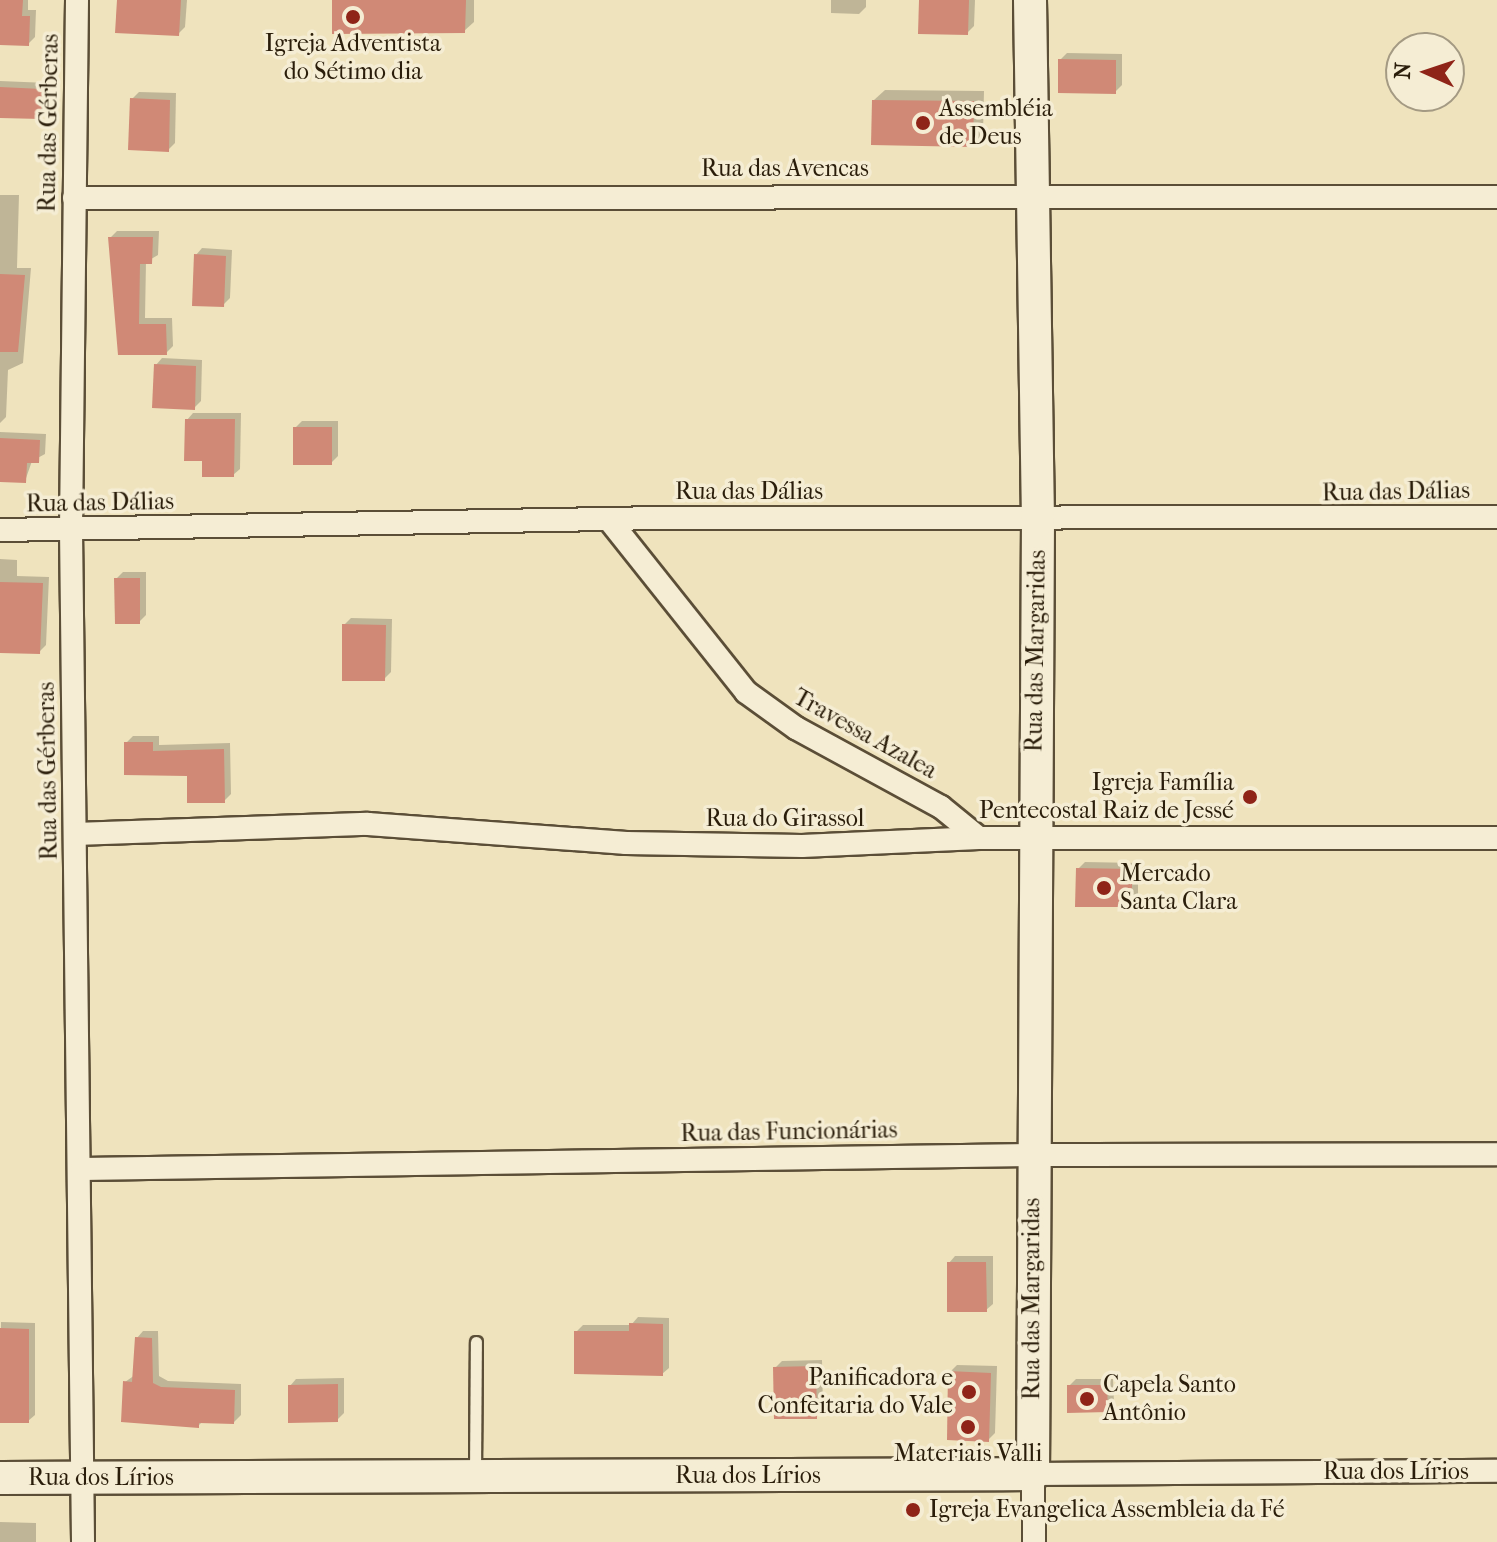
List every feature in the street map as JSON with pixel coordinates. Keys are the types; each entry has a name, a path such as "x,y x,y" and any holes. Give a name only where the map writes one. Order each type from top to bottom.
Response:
{"street":[{"name":"Rua das Gérberas","path":"77,0 71,530 82,1169 83,1542"},
{"name":"Rua das Margaridas","path":"1030,0 1037,194 1038,521 1031,1155 1034,1542"},
{"name":"Rua das Avencas","path":"74,198 1037,194 1497,197"},
{"name":"Rua das Dálias","path":"0,530 610,521 1497,517"},
{"name":"Travessa Azalea","path":"610,521 746,692 796,728 941,807 979,838"},
{"name":"Rua do Girassol","path":"75,834 368,824 674,844 855,845 979,838 1497,838"},
{"name":"Rua das Funcionárias","path":"82,1169 1031,1155 1497,1154"},
{"name":"Rua dos Lírios","path":"0,1478 1497,1471"}],"lane":[{"path":"475,1476 476,1342"}],"building":[{"path":"0,0 23,0 22,16 30,16 29,46 0,45"},
{"path":"117,0 181,0 179,36 115,33"},
{"path":"332,0 466,0 465,33 332,34"},
{"path":"919,0 969,0 968,35 918,34"},
{"path":"1058,59 1116,60 1116,94 1058,93"},
{"path":"0,87 42,89 41,119 0,118"},
{"path":"130,98 170,100 169,152 128,150"},
{"name":"Assembléia de Deus","path":"872,100 974,101 973,147 871,145"},
{"path":"108,237 153,237 152,264 140,264 139,324 166,324 167,355 118,355"},
{"path":"194,254 226,256 224,307 192,306"},
{"path":"0,274 25,275 18,352 0,352"},
{"path":"154,364 196,366 195,410 152,408"},
{"path":"185,419 235,419 234,477 202,477 202,461 184,461"},
{"path":"293,427 332,427 332,465 293,465"},
{"path":"0,438 40,440 39,463 27,463 26,483 0,482"},
{"path":"114,578 140,578 140,624 115,624"},
{"path":"0,582 43,583 40,654 0,653"},
{"path":"342,624 386,625 385,681 342,681"},
{"path":"124,742 153,742 153,751 224,749 225,803 187,803 187,776 124,775"},
{"name":"Mercado Santa Clara","path":"1076,868 1132,869 1132,907 1075,907"},
{"path":"947,1262 986,1262 987,1312 947,1312"},
{"path":"629,1323 663,1324 663,1376 574,1374 574,1331 629,1331"},
{"path":"0,1328 29,1329 29,1423 0,1423"},
{"path":"135,1337 152,1338 153,1383 161,1387 235,1390 234,1424 199,1423 199,1428 121,1422 123,1381 132,1382"},
{"path":"816,1366 817,1419 774,1419 773,1367"},
{"path":"948,1371 991,1373 989,1442 947,1440"},
{"path":"338,1384 338,1422 288,1423 288,1385"},
{"name":"Capela Santo Antônio","path":"1067,1385 1107,1385 1108,1412 1067,1413"}],"place":[{"name":"Igreja Adventista do Sétimo dia","path":"353,17"},
{"name":"Assembléia de Deus","path":"923,123"},
{"name":"Igreja Família Pentecostal Raiz de Jessé","path":"1250,797"},
{"name":"Mercado Santa Clara","path":"1104,888"},
{"name":"Panificadora e Confeitaria do Vale","path":"969,1392"},
{"name":"Capela Santo Antônio","path":"1087,1399"},
{"name":"Materiais Valli","path":"968,1427"},
{"name":"Igreja Evangelica Assembleia da Fé","path":"913,1510"}]}
